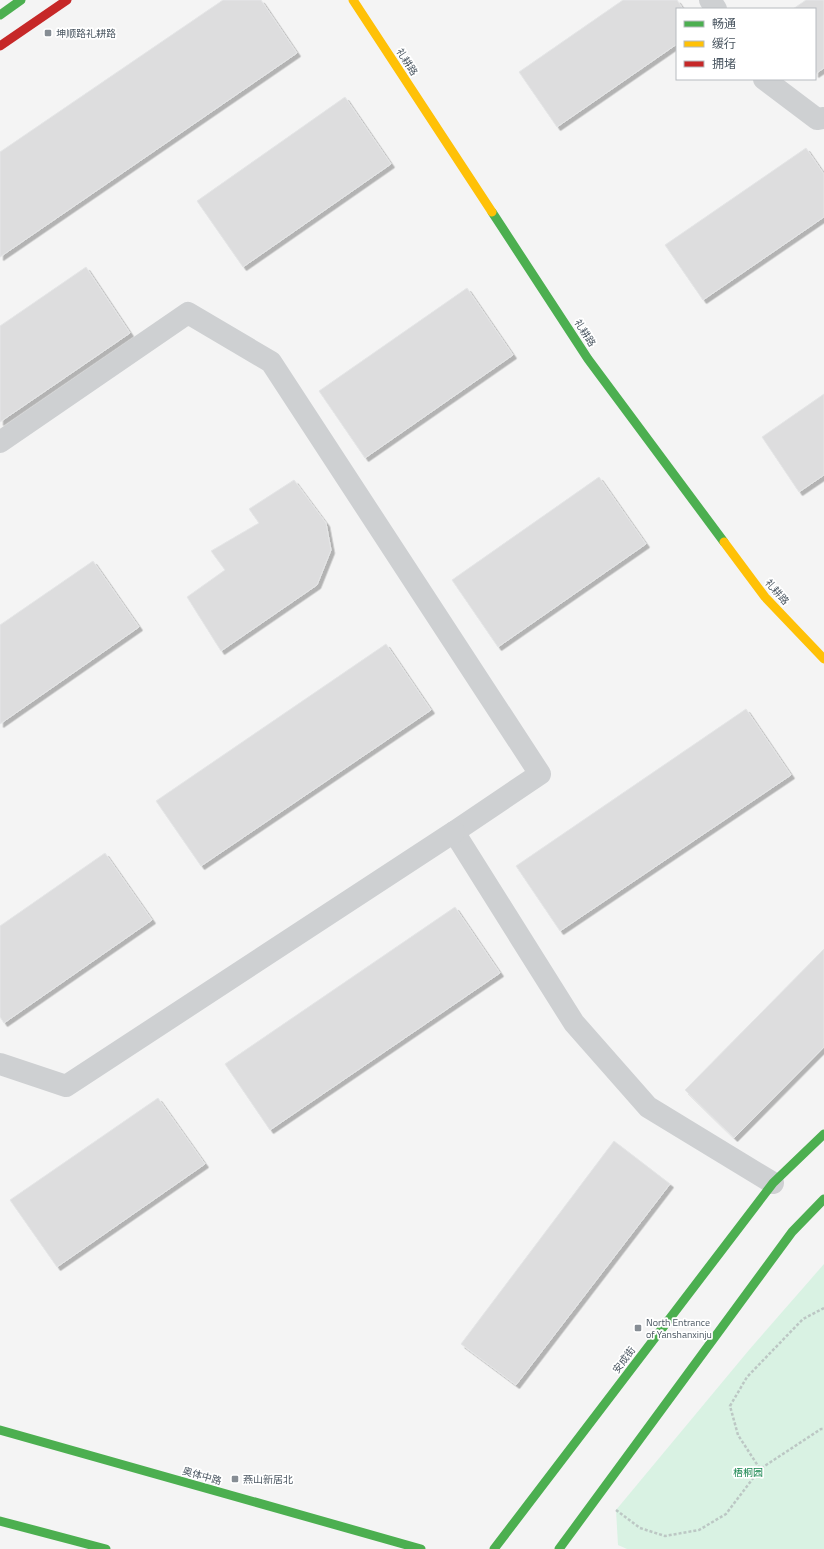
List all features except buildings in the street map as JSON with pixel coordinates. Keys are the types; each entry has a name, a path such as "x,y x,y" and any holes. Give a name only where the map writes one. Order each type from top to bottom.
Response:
{"street":[{"path":"0,15 21,0"},
{"path":"0,46 67,0"},
{"name":"礼耕路","path":"353,0 588,359 765,597 824,659"},
{"path":"765,80 817,119 824,118"},
{"path":"0,442 188,313 271,362 540,774 66,1086 0,1064"},
{"path":"454,832 574,1023 648,1107 773,1183"},
{"name":"安成街","path":"494,1549 773,1183 824,1134"},
{"path":"559,1549 792,1232 824,1199"},
{"name":"奥体中路","path":"0,1430 421,1549"},
{"path":"0,1521 106,1549"}],"path":[{"path":"760,1468 738,1436 730,1406 747,1377 802,1319 824,1308"},
{"path":"616,1510 640,1528 665,1536 699,1530 726,1514 760,1468 821,1429 824,1430"}],"green space":[{"name":"梧桐园","path":"824,1264 824,1549 627,1549 618,1545 616,1510 749,1350"}],"traffic: fast":[{"path":"0,15 21,0"},
{"path":"492,212 588,359 724,542"},
{"path":"494,1549 773,1183 824,1134"},
{"path":"559,1549 792,1232 824,1199"},
{"path":"0,1430 421,1549"},
{"path":"0,1521 106,1549"}],"traffic: slow":[{"path":"353,0 492,212"},
{"path":"724,542 765,597 824,659"}],"traffic: jam":[{"path":"0,46 67,0"}],"place":[{"name":"坤顺路礼耕路","path":"48,33"},
{"name":"North Entrance of Yanshanxinju","path":"638,1328"},
{"name":"燕山新居北","path":"235,1479"}]}
